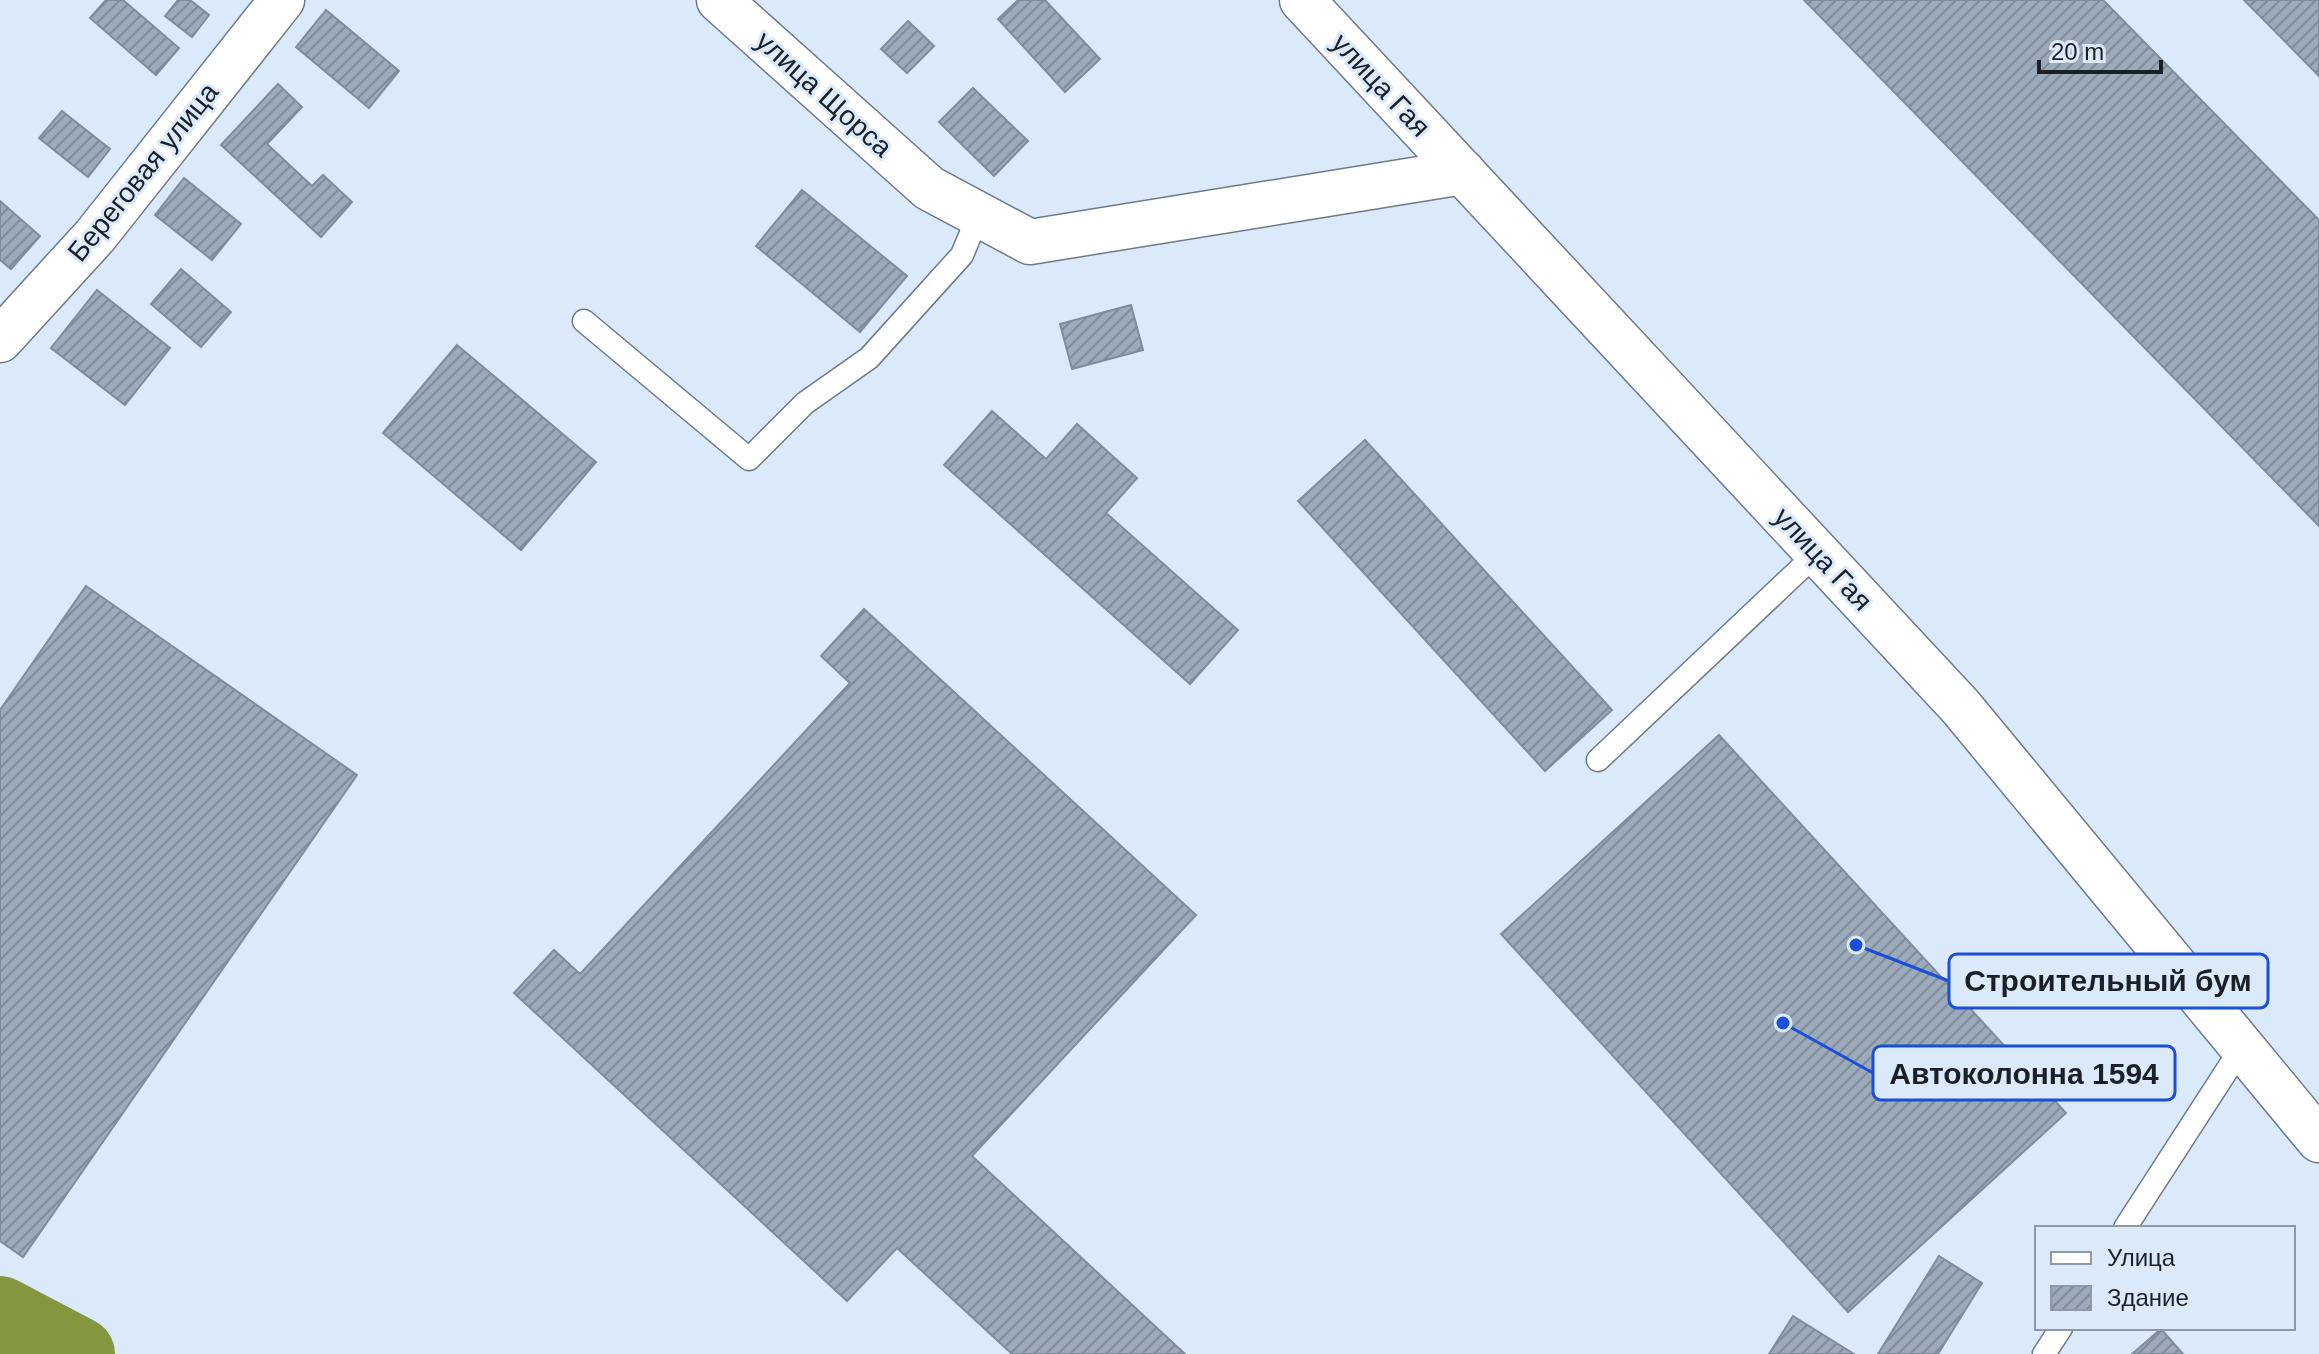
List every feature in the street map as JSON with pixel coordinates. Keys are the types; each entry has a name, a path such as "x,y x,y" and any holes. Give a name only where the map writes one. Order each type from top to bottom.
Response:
{"main road":[{"name":"Береговая улица","path":"0,340 95,236 282,0"},
{"name":"улица Щорса","path":"719,0 929,188 1030,242 1463,172"},
{"name":"улица Гая","path":"1302,0 1960,706 2319,1140"}],"lane":[{"path":"584,321 749,459 805,403 869,358 962,255 979,214"},
{"path":"1598,760 1817,553"},
{"path":"2126,1226 2242,1047"},
{"path":"2044,1354 2060,1330"}],"building":[{"path":"106,0 123,0 179,48 156,75 90,18"},
{"path":"178,0 190,0 209,15 192,37 165,16"},
{"path":"1018,0 1045,0 1100,59 1065,92 998,19"},
{"path":"1804,0 2103,0 2319,220 2319,526"},
{"path":"2244,0 2319,0 2319,76"},
{"path":"326,10 399,71 369,108 296,47"},
{"path":"908,21 934,46 907,73 881,49"},
{"path":"278,84 302,107 267,144 312,186 323,175 352,202 321,237 221,145"},
{"path":"973,88 1028,141 994,176 939,122"},
{"path":"62,111 110,149 88,177 39,138"},
{"path":"184,178 241,224 212,260 155,215"},
{"path":"802,190 907,276 860,332 756,246"},
{"path":"0,201 40,236 11,269 0,260"},
{"path":"181,269 231,312 201,347 151,304"},
{"path":"97,290 170,348 125,405 51,348"},
{"path":"1131,305 1143,350 1072,369 1060,324"},
{"path":"457,345 596,462 521,550 383,433"},
{"path":"992,411 1046,459 1077,424 1137,478 1106,513 1238,630 1190,684 944,465"},
{"path":"1365,440 1612,710 1545,771 1298,501"},
{"path":"86,586 357,775 23,1257 0,1241 0,710"},
{"path":"864,609 1196,915 972,1156 1185,1354 1012,1354 897,1248 847,1301 514,993 554,950 580,974 850,683 821,656"},
{"path":"1719,735 2066,1113 1848,1312 1501,934"},
{"path":"1939,1256 1982,1283 1938,1354 1878,1354"},
{"path":"1793,1316 1854,1354 1769,1354"},
{"path":"2162,1330 2183,1354 2132,1354"}],"waterway":[{"path":"0,1313 78,1354"}],"place":[{"name":"Строительный бум","path":"1856,945"},
{"name":"Автоколонна 1594","path":"1783,1023"}]}
